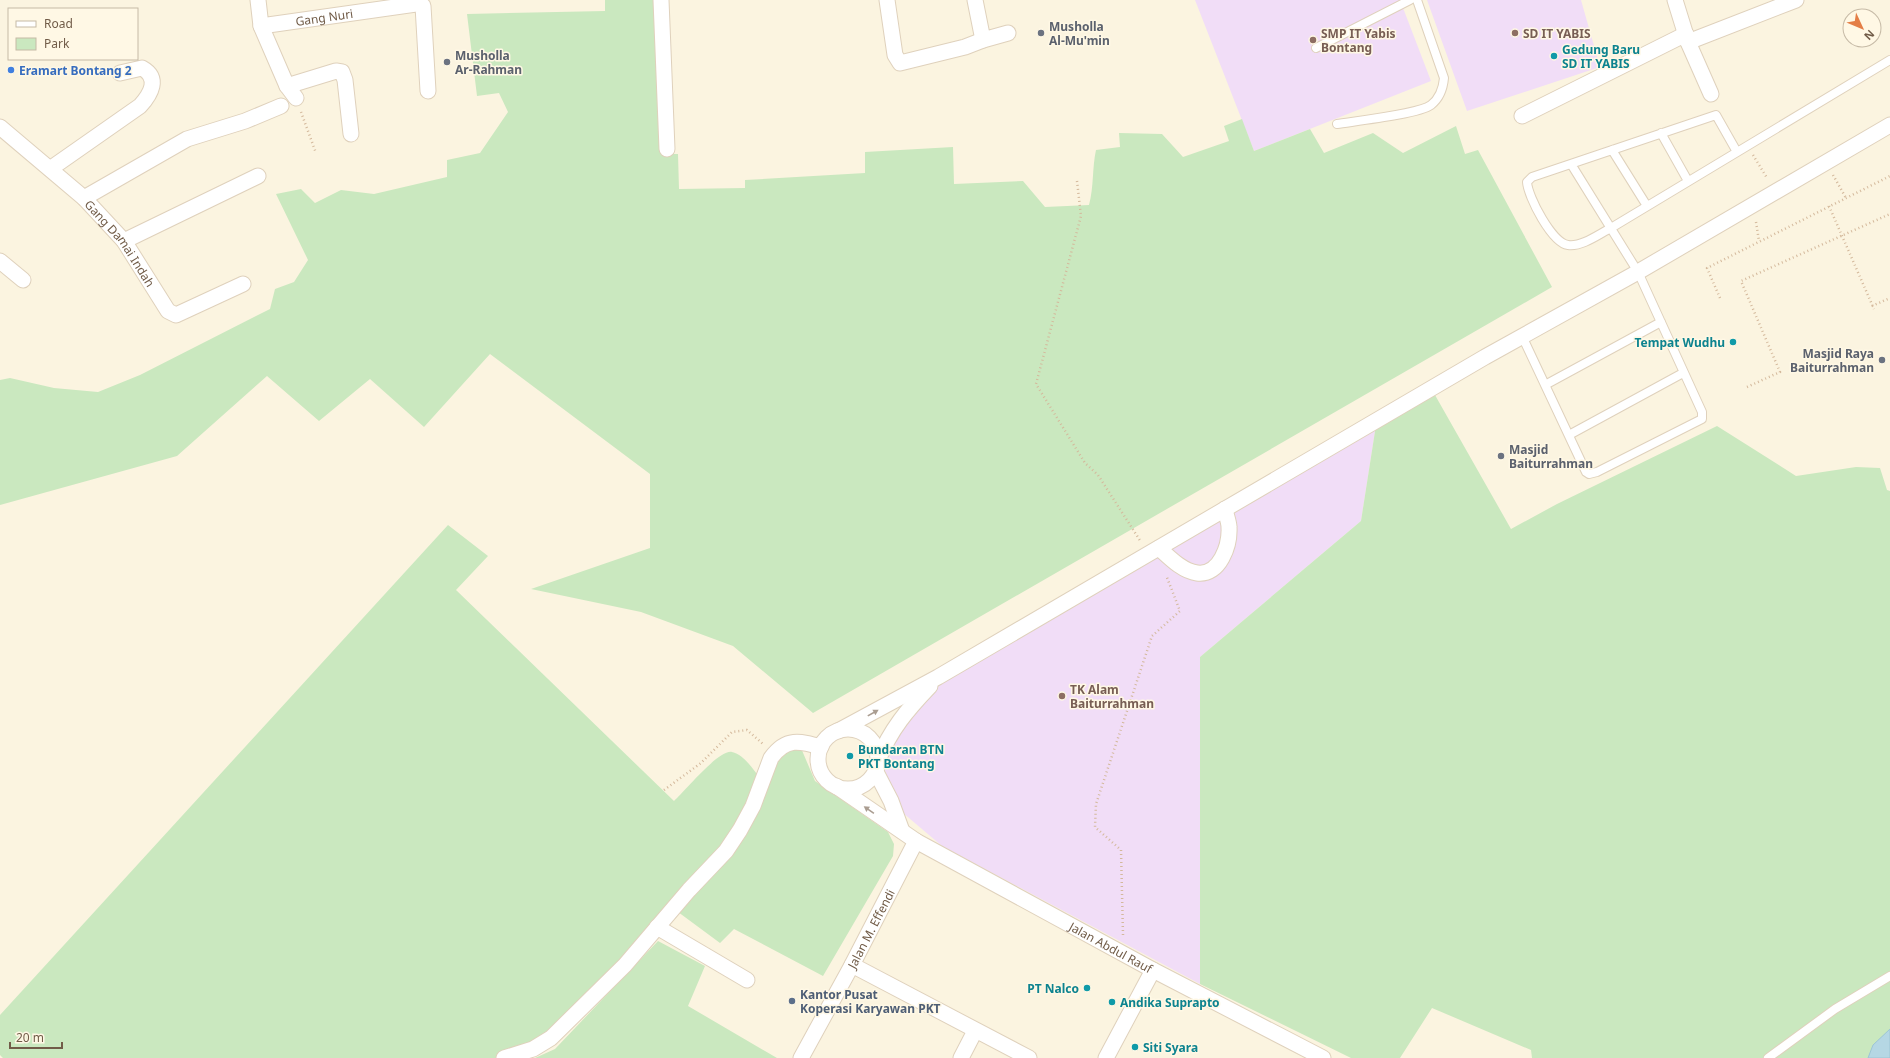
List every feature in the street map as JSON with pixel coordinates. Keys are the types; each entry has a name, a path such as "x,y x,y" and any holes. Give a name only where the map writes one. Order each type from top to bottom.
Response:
{"street":[{"path":"258,0 261,26 292,92 336,71 342,72 345,80 351,134"},
{"path":"661,0 667,149"},
{"path":"887,0 895,55 902,64 965,47 1008,33"},
{"path":"975,0 983,40"},
{"path":"1675,0 1687,38 1711,94"},
{"path":"1522,116 1687,38 1796,0"},
{"name":"Gang Nuri","path":"261,26 420,4 425,9 428,91"},
{"path":"50,169 140,106 151,92 152,80 146,70 142,68 120,73"},
{"path":"84,198 187,139 246,121 281,106"},
{"path":"938,677 896,724 886,740 877,766 869,781 858,787 847,789 836,786 826,779 820,770 818,758 821,747 828,737 938,677 1522,336 1638,272 1890,125"},
{"name":"Gang Damai Indah","path":"0,127 84,198 124,241 168,311 173,315 176,315 243,284"},
{"path":"124,241 258,176"},
{"path":"0,261 22,280"},
{"path":"1154,551 1180,566 1198,573 1208,571 1218,565 1224,555 1229,528 1225,509"},
{"path":"838,731 850,729 861,732 871,739 877,749 877,766 902,831"},
{"path":"504,1058 533,1049 550,1038 625,965 657,927 726,851 754,806 774,754 781,747 798,741 821,747"},
{"name":"Jalan Abdul Rauf","path":"836,786 916,841 1153,970 1323,1058"},
{"name":"Jalan M. Effendi","path":"801,1058 852,965 916,841"},
{"path":"657,927 747,980"},
{"path":"852,965 1028,1058"},
{"path":"1106,1058 1153,970"},
{"path":"961,1058 975,1031"}],"lane":[{"path":"1316,48 1410,0"},
{"path":"1337,124 1417,111 1430,106 1438,97 1443,89 1444,78 1417,0"},
{"path":"1737,152 1716,115 1532,177 1527,182 1528,190 1532,200 1549,229 1560,241 1569,245 1580,243 1611,228 1890,60"},
{"path":"1661,133 1688,181"},
{"path":"1612,150 1647,206"},
{"path":"1522,336 1586,472 1589,474 1593,474 1702,419 1702,412 1638,272 1571,164"},
{"path":"1545,385 1661,322"},
{"path":"1569,434 1683,373"},
{"path":"1768,1058 1835,1009 1890,976"}],"path":[{"path":"292,92 316,153"},
{"path":"1826,162 1846,198"},
{"path":"1720,298 1707,268 1890,176"},
{"path":"1077,181 1081,216 1036,384 1085,463 1098,476 1154,551"},
{"path":"1829,206 1873,308 1890,298"},
{"path":"1747,387 1780,372 1740,280 1890,214"},
{"path":"1124,954 1121,850 1095,826 1096,804 1152,636 1180,611 1165,576 1180,566"},
{"path":"664,790 701,763 732,732 747,730 774,754"}],"shaded area":[{"name":"SMP IT Yabis Bontang","path":"1195,0 1400,0 1431,81 1254,151"},
{"name":"SD IT YABIS","path":"1427,0 1581,0 1600,67 1467,111"},
{"name":"TK Alam Baiturrahman","path":"1376,425 1361,521 1200,657 1200,984 942,846 903,813 885,771 885,744 936,686"}],"green space":[{"path":"605,0 656,0 662,154 678,154 679,189 745,188 745,180 865,173 865,152 953,147 954,184 1023,181 1045,207 1089,205 1092,191 1096,150 1120,147 1119,133 1162,134 1183,157 1229,141 1224,126 1242,119 1254,151 1310,129 1324,153 1373,133 1403,153 1456,126 1465,154 1478,150 1552,287 813,713 733,646 641,612 531,589 650,548 650,474 490,354 424,427 370,379 319,421 267,376 177,456 0,505 0,380 10,378 54,388 98,392 140,375 270,309 275,289 294,282 308,260 276,194 301,189 315,203 341,190 374,194 447,177 447,160 480,153 508,112 499,93 477,96 467,14 605,11"},
{"path":"1431,388 1511,529 1557,504 1717,426 1796,476 1856,467 1880,468 1887,490 1890,491 1890,1058 1532,1058 1531,1050 1432,1008 1400,1058 1351,1058 1200,984 1200,657 1361,521 1376,425"},
{"path":"448,525 488,556 456,590 674,801 702,772 719,757 726,753 732,752 741,756 761,779 771,758 798,741 815,781 888,832 894,844 893,856 823,976 734,929 720,943 674,909 551,1038 502,1058 3,1058 0,1055 0,1015"},
{"path":"658,941 705,966 688,1006 777,1058 535,1058 555,1049"}],"water":[{"path":"1890,1029 1890,1058 1868,1058 1873,1045"}],"place":[{"name":"Musholla Al-Mu'min","path":"1041,33"},
{"name":"SD IT YABIS","path":"1515,33"},
{"name":"SMP IT Yabis Bontang","path":"1313,40"},
{"name":"Gedung Baru SD IT YABIS","path":"1554,56"},
{"name":"Musholla Ar-Rahman","path":"447,62"},
{"name":"Eramart Bontang 2","path":"11,70"},
{"name":"Tempat Wudhu","path":"1733,342"},
{"name":"Masjid Raya Baiturrahman","path":"1882,360"},
{"name":"Masjid Baiturrahman","path":"1501,456"},
{"name":"TK Alam Baiturrahman","path":"1062,696"},
{"name":"Bundaran BTN PKT Bontang","path":"850,756"},
{"name":"PT Nalco","path":"1087,988"},
{"name":"Kantor Pusat Koperasi Karyawan PKT","path":"792,1001"},
{"name":"Andika Suprapto","path":"1112,1002"},
{"name":"Siti Syara","path":"1135,1047"}]}
